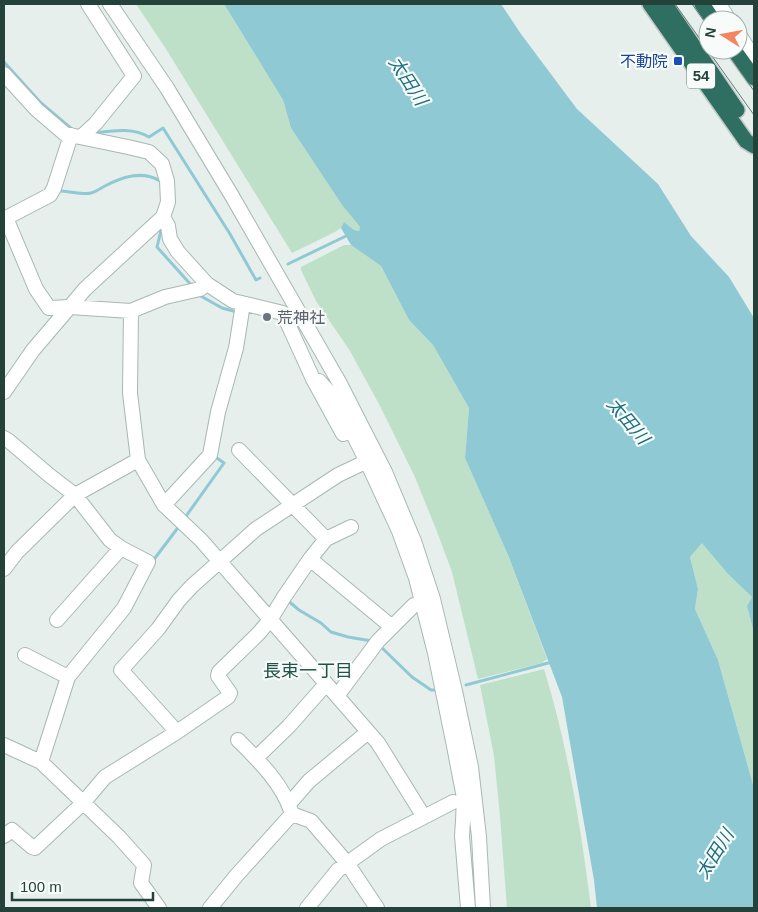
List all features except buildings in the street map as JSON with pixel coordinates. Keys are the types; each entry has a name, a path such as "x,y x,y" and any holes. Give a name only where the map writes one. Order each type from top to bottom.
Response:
{"highway":[{"name":"54","path":"650,4 746,141 754,146"},
{"name":"54","path":"665,4 754,136"},
{"name":"54","path":"741,60 754,78"}],"street":[{"path":"88,4 134,76 96,122 76,136 50,195 5,219 36,289 49,308 70,307 131,311 165,297 200,289 207,284"},
{"path":"110,4 177,105 232,196 339,382 385,472 414,541 433,599 471,767 479,837 483,908"},
{"path":"4,74 37,110 65,134 149,152 162,164 167,181 168,202 163,217 85,289 33,350 4,392"},
{"path":"163,217 168,226 170,239 178,252 207,284 233,301 283,314 312,345 321,351"},
{"path":"164,505 210,455 218,412 236,348 242,304"},
{"path":"131,311 130,393 138,460 164,505 220,561 378,742 424,817"},
{"path":"283,314 313,379 359,465 403,566"},
{"path":"313,379 319,381 336,400 399,530 416,578 435,653 464,798 462,836 468,908"},
{"path":"4,438 75,495 110,540 148,562 124,608 68,677 41,762"},
{"path":"239,450 326,539"},
{"path":"4,569 17,552 75,495 138,460"},
{"path":"177,732 122,670 192,586 256,529 338,475 359,465"},
{"path":"4,836 12,830 35,848 83,803 105,777 177,732 228,697 230,693 218,676 219,672 270,620 310,559 326,539 351,526"},
{"path":"57,620 121,548"},
{"path":"310,559 392,627"},
{"path":"337,696 378,641 414,605"},
{"path":"25,655 68,677"},
{"path":"256,758 326,684"},
{"path":"210,908 290,809 309,781 368,732"},
{"path":"238,740 256,758 277,784 290,809 312,821 347,863 377,908"},
{"path":"4,745 41,762 119,837 144,865 141,883 159,908"},
{"path":"459,773 454,779 453,802 477,908"},
{"path":"307,908 338,870 347,863 381,839 453,802"},
{"path":"460,889 461,908"}],"green space":[{"path":"136,4 224,4 283,100 291,128 342,205 360,227 359,231 354,230 344,222 341,228 335,232 292,253 166,49"},
{"path":"344,245 351,245 381,266 409,320 433,345 469,408 465,458 508,555 547,659 542,663 478,679 452,572 414,475 350,351 316,301 301,270 301,267"},
{"path":"702,542 728,574 752,597 747,606 754,633 754,788 718,660 695,609 698,589 690,557"},
{"path":"544,669 560,728 573,788 591,908 507,908 494,756 480,685"}],"water":[{"name":"太田川","path":"224,4 501,4 577,109 658,184 691,236 729,277 754,318 754,633 747,606 752,597 728,574 702,543 690,557 698,589 695,609 718,660 754,788 754,908 597,908 594,880 562,697 508,555 465,458 469,408 433,345 409,320 381,266 351,245 341,228 344,222 354,230 359,231 360,227 342,205 291,128 283,100"}],"waterway":[{"path":"4,62 41,103 73,130"},
{"path":"93,133 129,131 149,137 163,128 230,234 256,280 260,278"},
{"path":"60,191 91,193 118,180 139,175 161,182"},
{"path":"162,226 157,247 192,286"},
{"path":"288,264 346,236"},
{"path":"199,295 222,308 237,313"},
{"path":"184,519 224,463 214,456"},
{"path":"152,562 180,525"},
{"path":"286,599 331,632 372,641"},
{"path":"379,645 412,677 431,690 436,690"},
{"path":"466,685 552,662"}],"tram line":[{"path":"675,4 754,115"},
{"path":"692,4 698,12"},
{"path":"732,60 754,91"}],"place":[{"name":"不動院","path":"678,61"},
{"name":"荒神社","path":"267,317"}],"district":[{"name":"長束一丁目","path":"308,671"}]}
